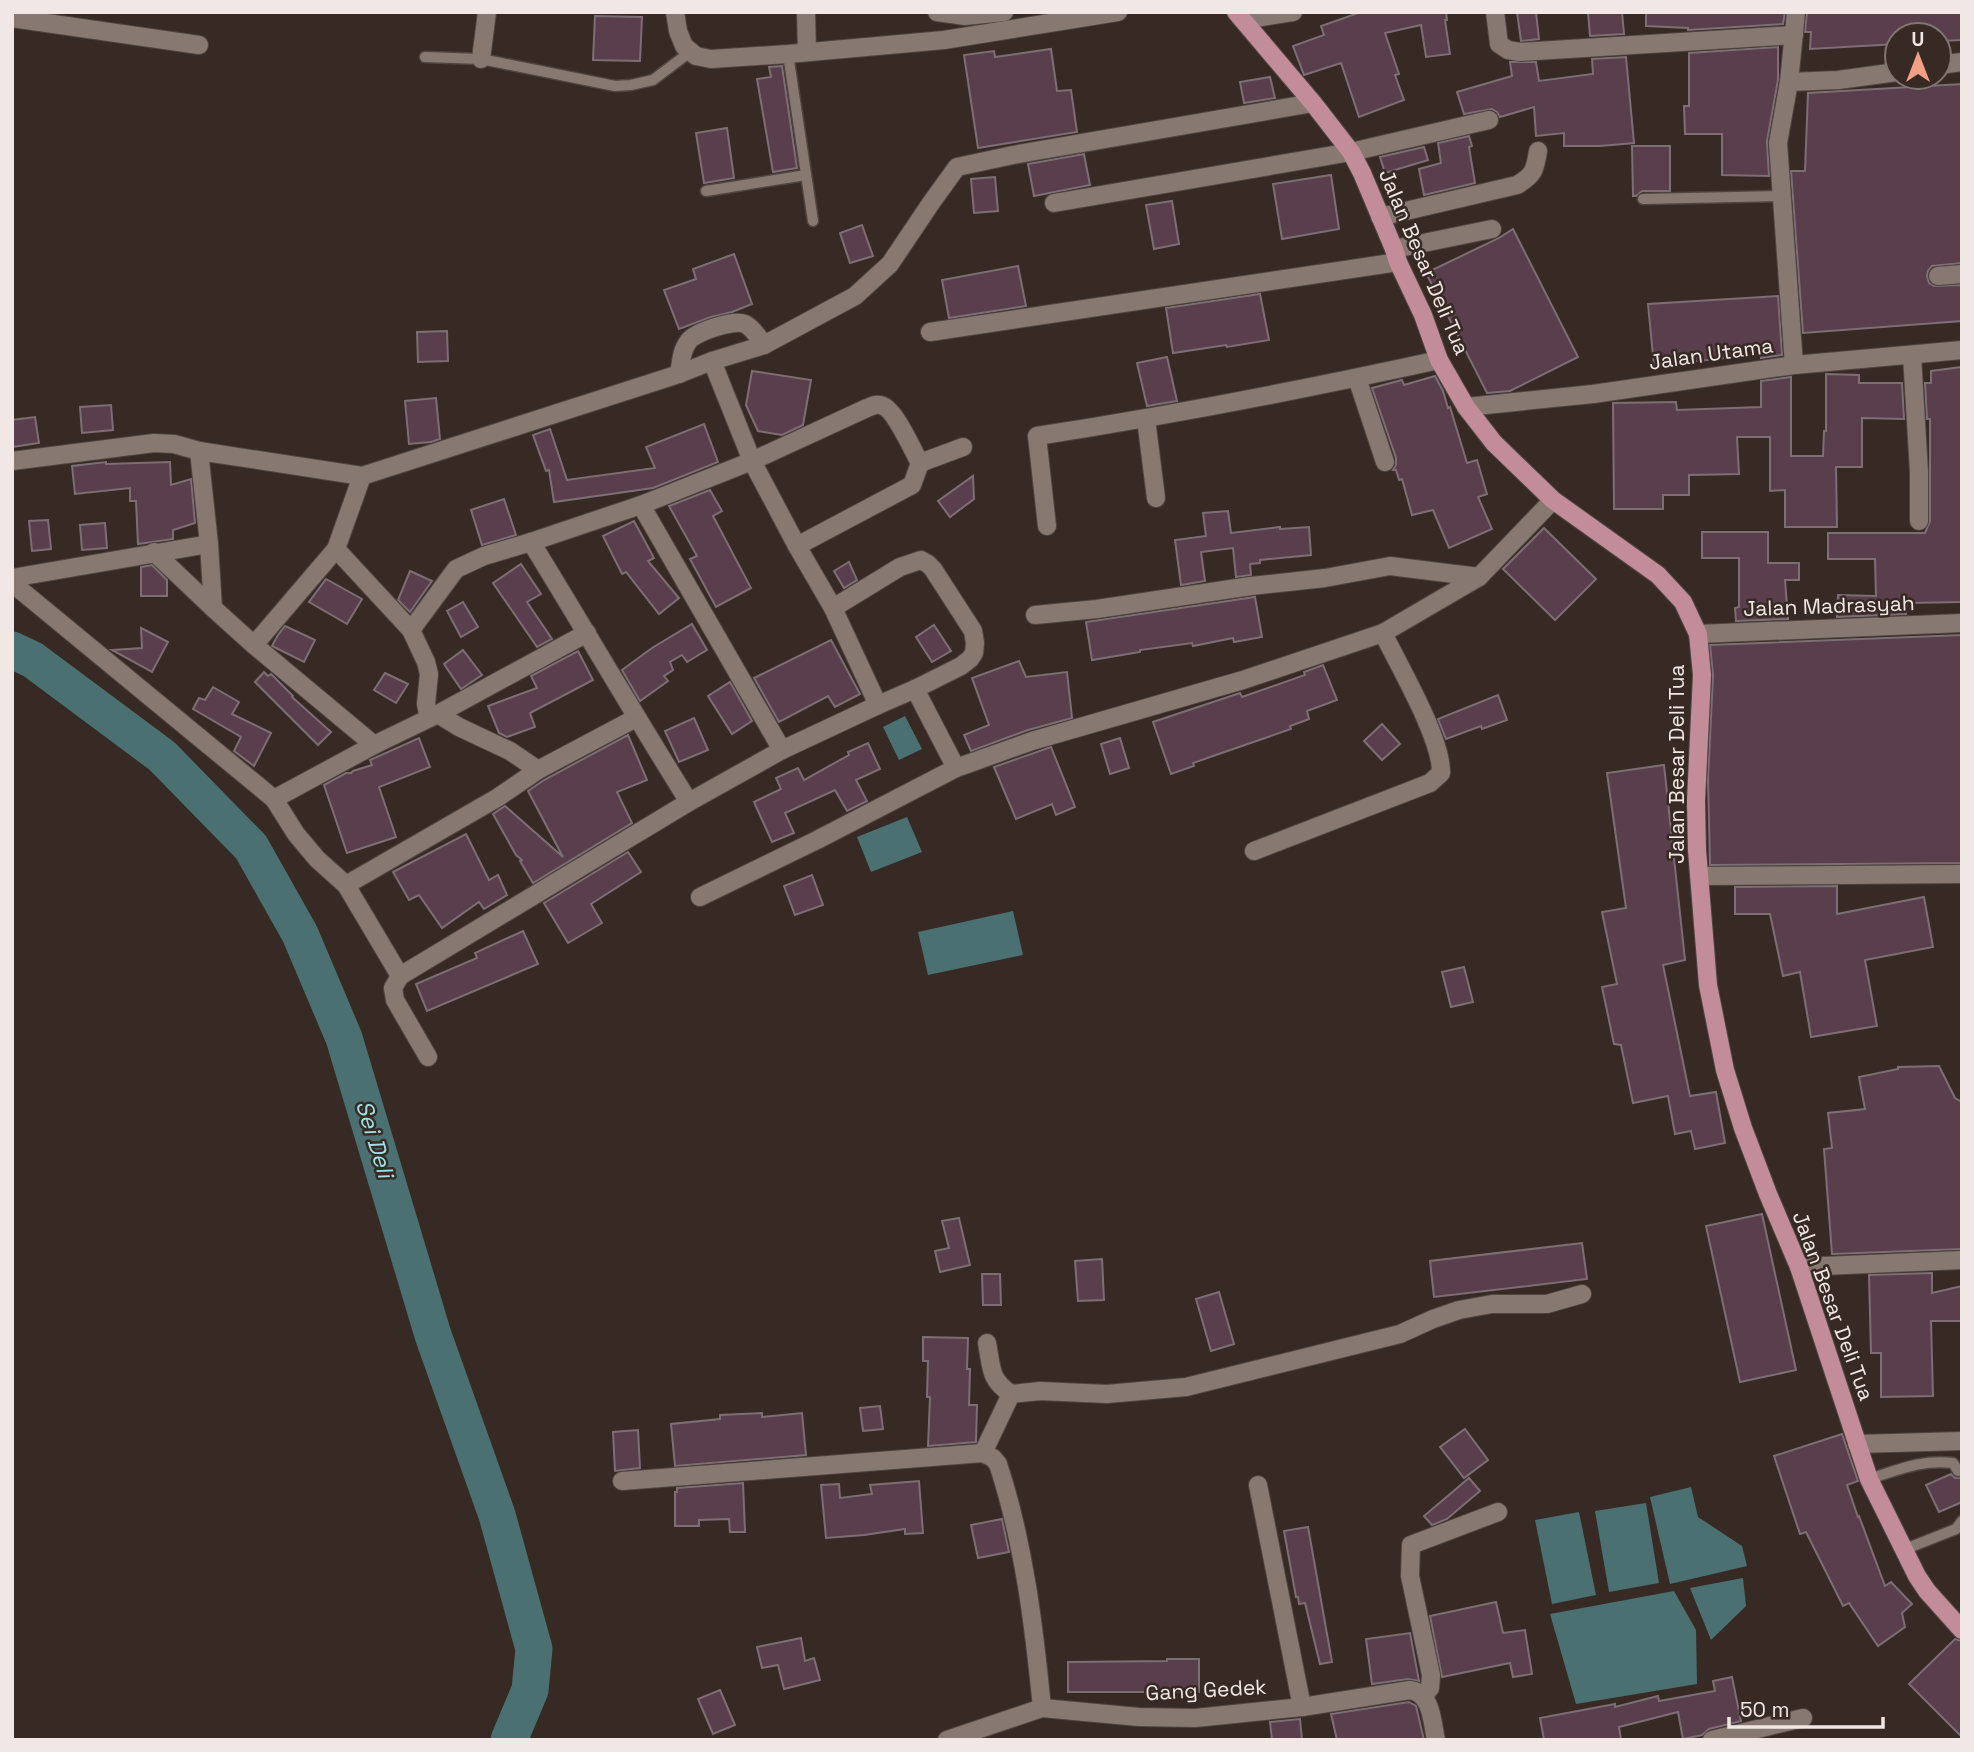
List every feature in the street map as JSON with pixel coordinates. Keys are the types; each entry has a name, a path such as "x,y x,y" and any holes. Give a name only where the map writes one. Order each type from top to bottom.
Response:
{"main road":[{"name":"Jalan Besar Deli Tua","path":"1240,16 1351,152 1423,315 1439,360 1466,407 1501,451 1553,500 1658,575 1683,602 1698,634 1702,675 1696,801 1697,850 1708,985 1726,1070 1743,1128 1799,1267 1869,1479 1903,1550 1927,1591 1958,1622"}],"street":[{"path":"481,59 488,12"},
{"path":"675,12 681,39 690,52 696,57 711,58 944,40 1118,12"},
{"path":"806,12 807,52"},
{"path":"937,12 965,16 1003,12"},
{"path":"1240,16 1293,12"},
{"path":"1495,12 1499,44 1508,50 1520,52 1794,35"},
{"path":"1794,365 1778,143 1796,12"},
{"path":"21,17 199,45"},
{"path":"1788,82 1838,80 1883,74"},
{"path":"12,461 154,443 174,444 199,451 362,476 764,345 855,296 890,264 957,167 1313,103"},
{"path":"1054,203 1351,152 1489,120"},
{"path":"1380,217 1517,185 1529,178 1535,168 1538,150"},
{"path":"930,332 1396,256 1492,229"},
{"path":"1938,276 1962,274"},
{"path":"679,374 689,339 700,333 732,323 743,323 764,345"},
{"name":"Jalan Utama","path":"1466,407 1593,394 1794,365 1962,350"},
{"path":"1912,356 1919,521"},
{"path":"1047,526 1037,436 1146,419 1439,360"},
{"path":"712,361 752,461 832,608 878,705"},
{"path":"1357,378 1385,462"},
{"path":"411,630 456,569 484,556 641,505 752,461 877,405 885,406 920,463 912,485 797,546"},
{"path":"1146,419 1156,498"},
{"path":"920,463 963,447"},
{"path":"199,451 213,608"},
{"path":"254,645 336,549 362,476"},
{"path":"700,897 817,841 956,768 1032,741 1243,680 1383,633 1479,576 1553,500"},
{"path":"641,505 782,750"},
{"path":"531,542 689,802"},
{"path":"12,581 154,552 209,544"},
{"path":"336,549 411,630 426,662 429,674 426,704 433,716 510,751 538,770"},
{"path":"154,552 254,645 374,745"},
{"path":"428,1057 395,1000 393,988 400,976 689,802 782,750 961,666 974,653 973,631 928,564 920,560 909,563 832,608"},
{"path":"1035,615 1325,578 1390,566 1479,576"},
{"path":"12,581 274,799 296,834 317,859 346,885 400,976"},
{"name":"Jalan Madrasyah","path":"1698,634 1962,623"},
{"path":"1254,851 1430,783 1441,773 1441,761 1426,722 1383,633"},
{"path":"274,799 587,634"},
{"path":"915,689 956,768"},
{"path":"346,885 497,798 538,770 636,718"},
{"path":"1700,876 1962,874"},
{"path":"1799,1267 1962,1260"},
{"path":"987,1343 994,1379 1011,1394 1040,1391 1107,1394 1186,1387 1298,1361 1400,1334 1459,1310 1492,1304 1547,1304 1582,1294"},
{"path":"983,1452 1011,1394"},
{"path":"1857,1444 1962,1441"},
{"path":"622,1481 983,1452 998,1464 1014,1525 1033,1623 1042,1708"},
{"path":"1258,1485 1302,1707"},
{"path":"1436,1740 1424,1695 1430,1688 1431,1675 1410,1576 1411,1545 1498,1512"},
{"name":"Gang Gedek","path":"947,1740 1042,1708 1139,1717 1195,1718 1302,1707 1410,1690 1424,1695"},
{"path":"1712,1740 1803,1718"}],"lane":[{"path":"425,57 481,59 615,86 653,80 690,52"},
{"path":"788,54 813,221"},
{"path":"706,191 806,175"},
{"path":"1643,199 1780,196"},
{"path":"1869,1479 1915,1464 1937,1461 1953,1463 1958,1471"},
{"path":"1903,1550 1956,1529 1962,1521"}],"water":[{"path":"905,716 922,749 899,760 883,727"},
{"path":"907,817 922,852 871,872 857,837"},
{"path":"1013,911 1023,955 928,975 918,932"},
{"path":"1691,1487 1698,1517 1742,1546 1747,1566 1670,1584 1650,1497"},
{"path":"1646,1503 1659,1583 1609,1592 1595,1511"},
{"path":"1579,1512 1596,1595 1552,1604 1535,1520"},
{"path":"1743,1578 1746,1606 1711,1640 1690,1588"},
{"path":"1674,1591 1696,1630 1697,1684 1576,1704 1550,1614"}],"building":[{"path":"1361,12 1446,12 1450,54 1426,57 1421,25 1385,33 1399,74 1395,75 1404,100 1359,117 1341,63 1304,75 1293,46 1324,35 1321,26"},
{"path":"1517,12 1536,12 1539,39 1521,41"},
{"path":"1588,12 1622,12 1624,34 1590,36"},
{"path":"1646,12 1785,12 1783,24 1688,30 1646,26"},
{"path":"1807,12 1962,12 1962,40 1953,40 1953,21 1883,21 1883,45 1810,49 1811,32 1805,32"},
{"path":"595,16 642,17 640,61 593,60"},
{"path":"1778,47 1778,80 1767,141 1769,176 1722,175 1722,134 1685,134 1684,106 1689,106 1689,53"},
{"path":"1051,49 1057,91 1071,90 1077,132 978,148 964,55 994,51 995,57"},
{"path":"1626,57 1634,143 1564,146 1564,133 1536,136 1534,107 1500,117 1492,109 1464,114 1457,92 1512,76 1510,62 1536,62 1539,81 1593,74 1592,59"},
{"path":"782,66 797,168 773,172 757,79 771,77 769,67"},
{"path":"1270,77 1275,98 1244,103 1240,82"},
{"path":"1962,84 1962,263 1932,266 1927,276 1929,283 1934,286 1962,285 1962,321 1803,333 1791,171 1805,171 1808,93 1883,89 1883,91 1953,91 1953,85"},
{"path":"727,128 734,178 704,183 696,133"},
{"path":"1469,136 1475,183 1424,195 1419,169 1441,163 1438,143"},
{"path":"1632,146 1670,146 1670,191 1642,191 1633,196"},
{"path":"1424,147 1428,160 1385,173 1380,157"},
{"path":"1084,154 1090,185 1034,196 1028,164"},
{"path":"1331,175 1339,229 1282,239 1273,184"},
{"path":"995,177 998,211 974,213 971,179"},
{"path":"1172,201 1179,244 1154,249 1146,205"},
{"path":"862,225 873,256 850,263 840,233"},
{"path":"1513,229 1578,357 1510,391 1487,393 1426,273"},
{"path":"734,254 752,304 679,329 664,290 696,279 693,269"},
{"path":"1018,266 1026,306 949,318 942,280"},
{"path":"1260,294 1269,340 1173,353 1166,308"},
{"path":"1778,296 1782,355 1761,358 1761,354 1654,366 1648,304"},
{"path":"447,331 448,361 418,362 417,332"},
{"path":"1167,357 1177,401 1147,406 1137,363"},
{"path":"1962,367 1962,602 1907,603 1906,614 1837,617 1838,595 1876,596 1875,559 1828,559 1828,533 1925,533 1930,521 1930,419 1927,419 1925,383 1931,383 1931,371"},
{"path":"752,371 811,380 803,425 782,435 758,431 746,405"},
{"path":"1826,374 1859,375 1859,383 1902,383 1904,419 1862,418 1862,467 1836,467 1837,527 1785,527 1785,490 1770,491 1770,437 1737,437 1739,474 1689,475 1689,495 1663,495 1663,509 1614,509 1613,403 1676,402 1677,410 1761,407 1761,381 1791,377 1791,456 1823,456"},
{"path":"1435,376 1448,408 1450,407 1467,463 1477,460 1487,494 1478,497 1492,529 1449,548 1433,510 1412,515 1402,479 1399,480 1396,470 1393,470 1396,458 1372,388 1402,380 1404,385"},
{"path":"436,398 440,439 409,444 405,401"},
{"path":"111,405 113,430 82,433 80,407"},
{"path":"35,417 39,443 12,447 12,420"},
{"path":"704,424 718,462 653,488 554,502 549,470 546,471 533,435 550,429 567,480 655,468 646,447"},
{"path":"106,462 170,462 171,485 191,479 195,523 173,530 173,539 138,544 136,501 130,501 130,488 75,494 72,466"},
{"path":"973,476 974,499 950,517 938,501"},
{"path":"710,490 722,511 713,516 751,588 716,607 690,559 697,556 669,506"},
{"path":"504,499 516,535 482,545 471,510"},
{"path":"1228,511 1231,533 1280,527 1309,527 1311,555 1260,560 1260,563 1250,564 1251,575 1236,577 1233,548 1201,552 1205,581 1181,585 1175,540 1206,536 1203,513"},
{"path":"48,520 51,549 32,551 29,521"},
{"path":"634,521 654,558 648,561 679,598 659,614 626,572 622,574 603,536"},
{"path":"105,523 107,548 82,550 80,525"},
{"path":"1544,528 1596,579 1555,620 1503,569"},
{"path":"1702,532 1768,532 1768,563 1799,563 1799,580 1785,580 1788,619 1736,621 1735,608 1739,607 1739,558 1702,558"},
{"path":"849,562 857,580 844,588 834,571"},
{"path":"521,564 541,594 527,602 552,639 537,647 493,583"},
{"path":"152,565 167,580 167,596 141,596 141,567"},
{"path":"410,571 432,581 410,612 398,600"},
{"path":"326,579 362,599 347,624 309,602"},
{"path":"1255,597 1262,637 1140,650 1092,660 1086,622"},
{"path":"463,602 478,627 461,637 447,611"},
{"path":"692,624 707,650 687,662 682,655 670,662 673,670 664,676 668,681 640,701 622,670"},
{"path":"934,625 951,651 932,662 916,637"},
{"path":"285,626 315,640 304,662 272,646"},
{"path":"141,628 168,642 152,672 112,650 142,648"},
{"path":"1962,635 1962,863 1710,865 1708,780 1713,675 1710,645"},
{"path":"831,640 860,694 835,707 828,696 779,722 754,678"},
{"path":"463,650 482,675 461,689 444,664"},
{"path":"578,651 593,680 530,713 535,727 507,737 499,733 488,706 537,688 531,676"},
{"path":"1019,661 1026,677 1067,672 1072,718 1028,730 971,751 964,735 989,725 972,678"},
{"path":"1323,665 1337,700 1307,711 1309,719 1290,726 1291,729 1193,763 1194,766 1171,774 1153,722 1240,693 1242,697 1305,675 1304,672"},
{"path":"264,672 268,676 271,674 331,732 318,745 255,682"},
{"path":"385,673 408,684 396,703 374,690"},
{"path":"730,682 752,721 732,734 708,696"},
{"path":"213,687 239,702 232,714 271,733 254,766 234,751 241,737 193,709 199,698 205,700"},
{"path":"1498,695 1507,720 1446,739 1438,719"},
{"path":"694,718 708,750 679,762 665,731"},
{"path":"1382,724 1400,744 1382,760 1364,741"},
{"path":"628,735 647,780 617,792 632,823 533,883 493,814 505,806 563,857 528,791"},
{"path":"419,738 430,767 379,787 396,837 347,853 324,785 346,773 372,765 370,760"},
{"path":"1120,738 1129,768 1110,774 1101,744"},
{"path":"868,743 880,769 856,780 867,801 847,811 835,790 785,813 794,833 772,842 754,802 781,789 776,778 798,768 804,780 849,755 848,752"},
{"path":"1051,747 1075,807 1056,815 1052,804 1016,819 994,767"},
{"path":"1664,765 1685,960 1663,965 1690,1096 1716,1092 1725,1143 1695,1149 1691,1131 1675,1134 1668,1096 1633,1103 1621,1045 1614,1044 1602,987 1617,984 1602,912 1626,908 1607,773"},
{"path":"466,834 489,880 498,875 507,895 484,909 479,902 442,928 419,895 409,900 393,872"},
{"path":"628,852 641,872 591,904 602,923 568,943 544,903"},
{"path":"812,875 823,905 795,915 784,886"},
{"path":"1837,886 1837,914 1924,897 1933,947 1865,960 1877,1026 1811,1037 1800,972 1783,976 1770,914 1735,914 1735,887"},
{"path":"523,931 538,964 427,1011 416,984 477,958 475,953"},
{"path":"1464,967 1473,1002 1451,1007 1442,972"},
{"path":"1939,1066 1955,1098 1962,1102 1962,1249 1832,1254 1824,1149 1832,1148 1828,1113 1865,1109 1859,1077 1898,1067"},
{"path":"1762,1214 1796,1370 1740,1382 1706,1226"},
{"path":"959,1218 970,1265 940,1272 935,1251 949,1248 942,1221"},
{"path":"1582,1243 1587,1279 1434,1297 1430,1261"},
{"path":"1102,1259 1104,1300 1078,1301 1075,1261"},
{"path":"1932,1273 1932,1293 1962,1286 1962,1321 1931,1321 1933,1396 1881,1397 1881,1353 1871,1353 1869,1275"},
{"path":"982,1274 1000,1274 1001,1305 983,1305"},
{"path":"1219,1292 1234,1344 1211,1351 1196,1299"},
{"path":"923,1337 968,1338 969,1405 977,1405 976,1442 928,1446 930,1397 927,1397 928,1361 923,1361"},
{"path":"880,1406 883,1429 863,1431 860,1408"},
{"path":"762,1413 762,1417 802,1413 806,1455 675,1466 671,1424 720,1419 720,1415"},
{"path":"1465,1429 1488,1460 1464,1478 1440,1447"},
{"path":"638,1430 640,1468 615,1471 613,1432"},
{"path":"1842,1434 1858,1481 1847,1485 1885,1586 1891,1582 1912,1604 1902,1613 1905,1627 1878,1646 1849,1603 1843,1606 1806,1532 1800,1534 1774,1456"},
{"path":"1951,1474 1955,1478 1962,1478 1962,1502 1939,1512 1926,1485"},
{"path":"1469,1478 1480,1491 1447,1519 1432,1525 1424,1516"},
{"path":"919,1481 923,1533 905,1534 905,1529 826,1538 821,1485 839,1484 840,1498 872,1494 870,1485"},
{"path":"743,1483 745,1532 730,1532 729,1519 699,1520 699,1526 675,1526 677,1488"},
{"path":"1002,1519 1009,1552 978,1558 971,1525"},
{"path":"1308,1527 1332,1662 1320,1664 1305,1603 1299,1604 1296,1597 1284,1531"},
{"path":"1496,1602 1503,1633 1525,1630 1532,1674 1513,1677 1510,1663 1442,1677 1430,1616"},
{"path":"1410,1633 1419,1681 1408,1679 1372,1684 1366,1639"},
{"path":"801,1638 805,1661 814,1658 820,1680 784,1689 778,1665 762,1668 757,1647"},
{"path":"1955,1639 1962,1641 1962,1737 1909,1684"},
{"path":"1199,1659 1199,1692 1068,1692 1068,1662"},
{"path":"1732,1677 1741,1721 1709,1729 1702,1735 1683,1739 1678,1712 1619,1727 1621,1740 1544,1740 1540,1718 1615,1704 1615,1707 1658,1696 1659,1701 1715,1691 1713,1681"},
{"path":"720,1690 735,1725 713,1734 698,1699"},
{"path":"1409,1702 1416,1706 1424,1740 1337,1740 1331,1714"},
{"path":"1300,1719 1302,1740 1272,1740 1270,1722"}],"waterway":[{"name":"Sei Deli","path":"12,650 33,660 162,756 251,847 300,934 344,1038 433,1335 497,1515 534,1649 530,1690 509,1740"}]}
